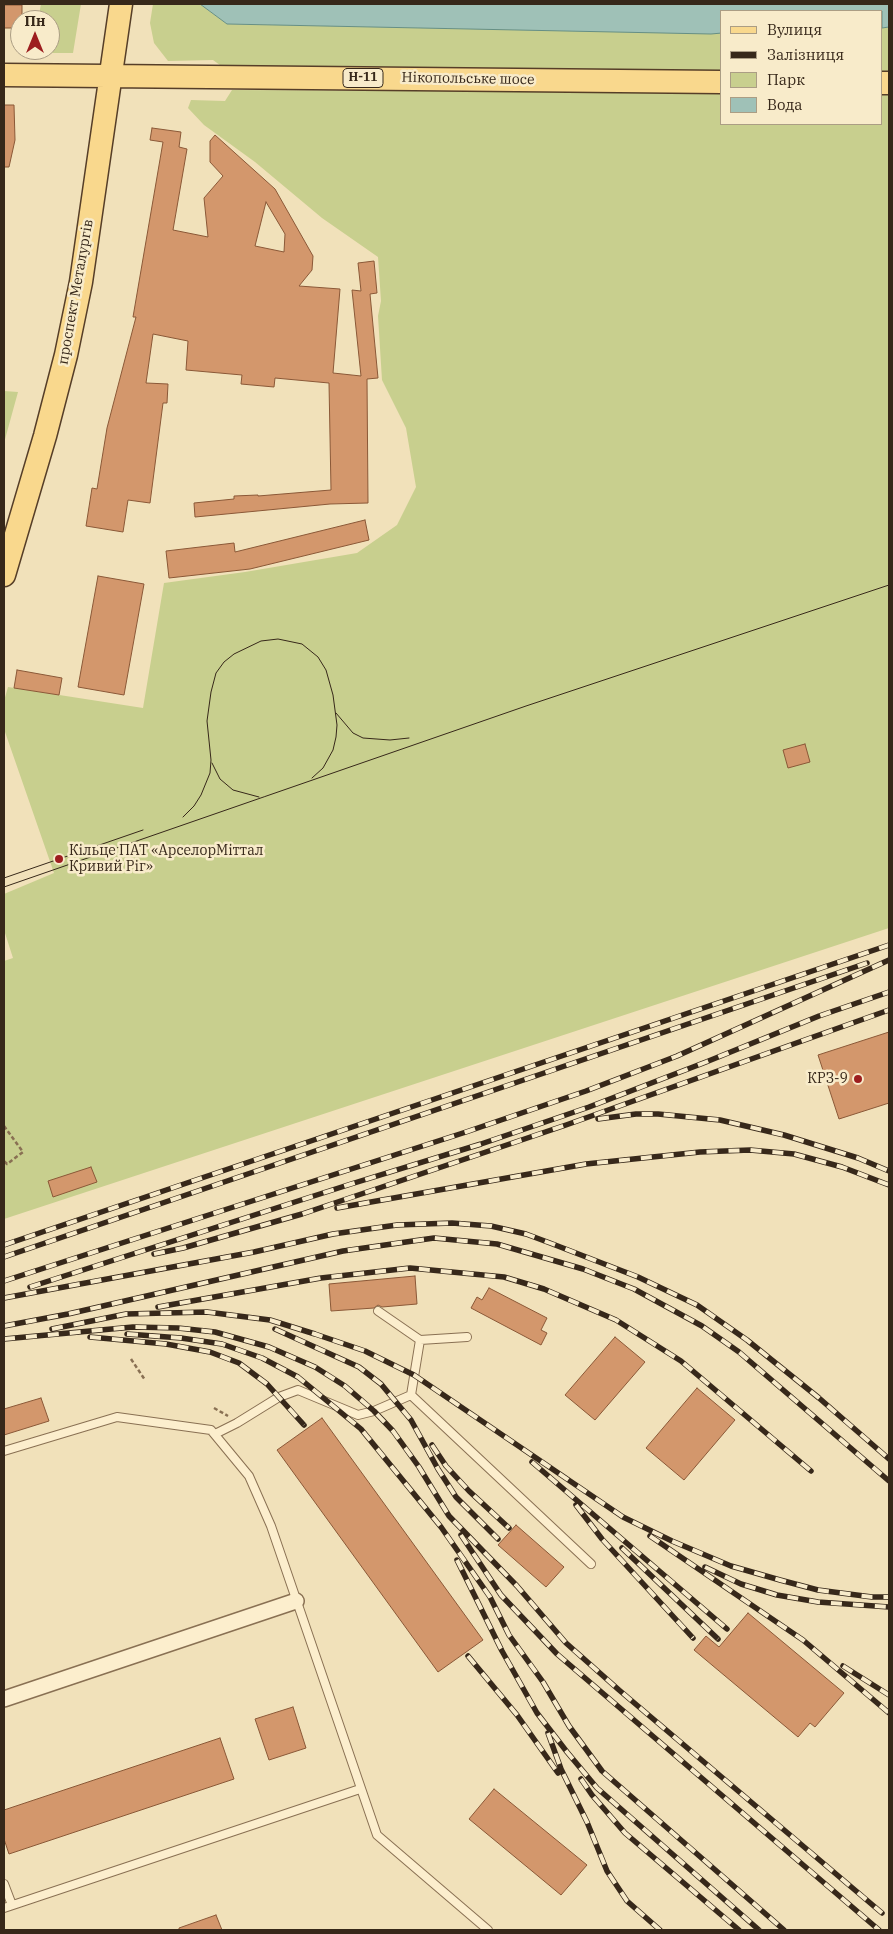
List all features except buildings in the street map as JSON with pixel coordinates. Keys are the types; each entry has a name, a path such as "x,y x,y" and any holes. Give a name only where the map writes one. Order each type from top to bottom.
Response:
{"main road":[{"name":"проспект Металургів","path":"4,575 45,436 66,355 81,282 121,4"},
{"name":"Нікопольське шосе","path":"4,75 720,82"}],"street":[{"path":"4,1699 296,1600"}],"lane":[{"path":"378,1311 420,1340 467,1337"},
{"path":"411,1395 420,1340"},
{"path":"214,1434 238,1423 279,1397 298,1390 358,1415 411,1395"},
{"path":"411,1395 591,1564"},
{"path":"4,1451 117,1417 212,1430 248,1476 271,1526 377,1835 488,1930"},
{"path":"4,1884 8,1906 360,1789"}],"path":[{"path":"4,1126 23,1152 7,1164 4,1162"},
{"path":"132,1359 145,1380"}],"green space":[{"path":"41,4 81,4 73,53 60,53 60,10 40,10"},
{"path":"153,4 200,4 227,24 720,33 720,71 224,68 213,60 168,61 154,43 150,23"},
{"path":"889,27 889,72 883,72 883,28"},
{"path":"232,90 720,92 720,125 883,125 883,92 889,92 889,928 4,1219 4,961 13,958 4,930 4,894 54,873 4,729 4,701 8,687 143,708 164,583 245,572 357,553 397,525 416,487 406,428 382,380 378,316 381,301 378,257 322,218 255,162 204,125 188,108 191,100 225,101"},
{"path":"4,391 18,392 4,443"}],"water":[{"path":"200,4 889,4 889,27 883,28 883,10 720,10 720,33 711,34 227,24"}],"tram line":[{"path":"4,887 526,706 889,585"},
{"path":"183,817 194,806 201,795 210,773 211,760 207,721 216,673 224,662 234,654 261,641 278,639 302,644 318,657 326,670 333,695 337,725 336,737 333,750 323,768 312,778"},
{"path":"336,713 353,733 363,738 390,740 409,738"},
{"path":"212,763 220,779 233,790 259,797"},
{"path":"4,878 143,830"}],"railway":[{"path":"4,1245 889,945"},
{"path":"4,1281 466,1132 586,1091 677,1056 889,960"},
{"path":"4,1257 867,963"},
{"path":"30,1287 481,1144 589,1107 819,1016 889,992"},
{"path":"154,1254 183,1248 302,1214 566,1125 889,1010"},
{"path":"598,1119 636,1114 658,1114 720,1120 784,1135 858,1158 889,1171"},
{"path":"337,1208 586,1164 700,1152 750,1150 794,1154 842,1167 889,1185"},
{"path":"4,1298 254,1252 333,1234 397,1225 452,1223 491,1226 526,1234 550,1243 638,1277 697,1305 747,1340 819,1398 889,1459"},
{"path":"4,1326 68,1314 343,1251 434,1238 497,1244 583,1269 634,1289 702,1326 739,1352 889,1481"},
{"path":"158,1307 321,1278 410,1268 504,1277 544,1289 616,1320 681,1361 811,1471"},
{"path":"52,1329 126,1314 207,1312 270,1320 315,1334 365,1351 414,1375 623,1517 672,1541 731,1566 818,1590 872,1597 889,1597"},
{"path":"4,1339 133,1327 178,1328 215,1332 269,1347 315,1367 345,1386 374,1411 393,1431 419,1467 449,1516 517,1586 566,1643 882,1913"},
{"path":"275,1329 359,1367 381,1384 411,1420 456,1497 498,1539"},
{"path":"127,1334 181,1338 222,1344 262,1358 298,1377 361,1429 441,1527 490,1597 509,1635 543,1682 569,1726 602,1771 784,1930"},
{"path":"90,1337 166,1344 210,1352 239,1363 267,1384 304,1425"},
{"path":"432,1445 446,1466 469,1491 509,1528"},
{"path":"532,1462 727,1629"},
{"path":"576,1505 602,1539 693,1638"},
{"path":"461,1535 501,1595 557,1654 879,1930"},
{"path":"650,1536 803,1640 889,1713"},
{"path":"622,1548 718,1639"},
{"path":"457,1560 502,1651 537,1713 567,1752 597,1788 759,1930"},
{"path":"705,1567 741,1584 777,1595 818,1602 889,1607"},
{"path":"468,1656 517,1715 558,1773"},
{"path":"843,1666 889,1695"},
{"path":"548,1733 561,1769 587,1822 607,1871 627,1901 660,1930"},
{"path":"581,1779 592,1795 625,1833 739,1930"}],"place":[{"name":"Кільце ПАТ «АрселорМіттал Кривий Ріг»","path":"59,859"},
{"name":"КРЗ-9","path":"858,1079"}]}
